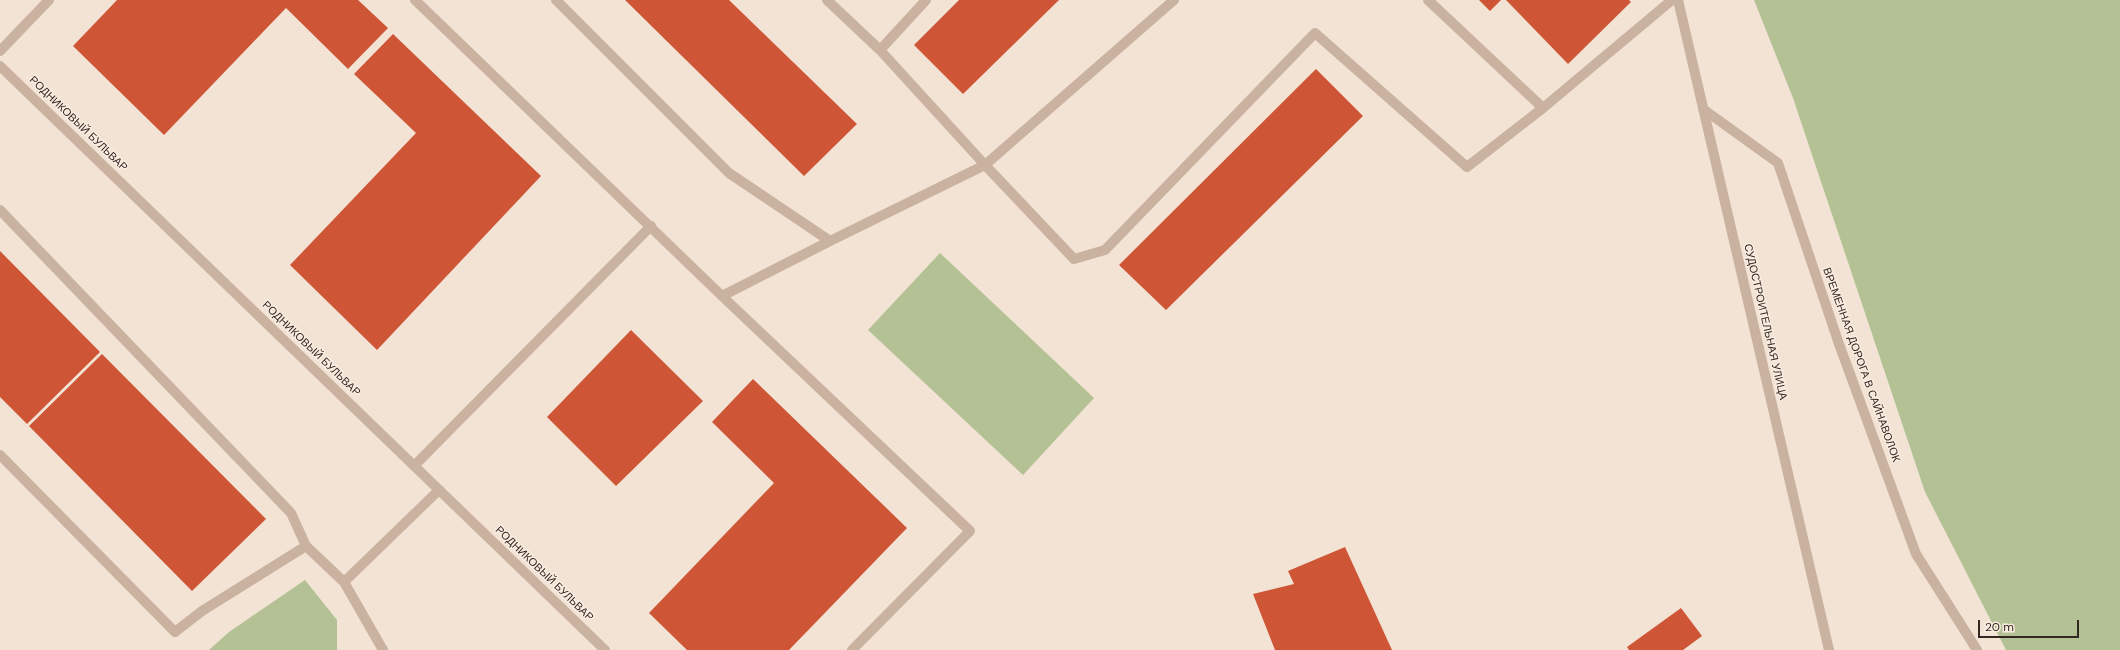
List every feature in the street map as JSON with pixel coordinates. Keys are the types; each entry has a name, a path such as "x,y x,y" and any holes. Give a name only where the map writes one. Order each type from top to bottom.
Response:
{"street":[{"path":"0,51 49,0"},
{"path":"415,0 722,296 970,531 852,650"},
{"path":"556,0 729,173 830,241"},
{"path":"826,0 880,50 985,165 1074,259 1105,250 1315,33 1467,167 1543,108 1672,0"},
{"path":"880,50 926,0"},
{"path":"722,296 985,165 1174,0"},
{"path":"1428,0 1543,108"},
{"name":"СУДОСТРОИТЕЛЬНАЯ УЛИЦА","path":"1678,0 1829,650"},
{"name":"РОДНИКОВЫЙ БУЛЬВАР","path":"0,66 605,650"},
{"name":"ВРЕМЕННАЯ ДОРОГА В САЙНАВОЛОК","path":"1703,110 1778,162 1839,344 1916,554 1977,650"},
{"path":"0,210 291,513 306,546 344,582 383,650"},
{"path":"414,466 651,226"},
{"path":"0,455 175,632 202,611 306,546"},
{"path":"344,582 439,490"}],"green space":[{"path":"1754,0 2120,0 2120,650 2006,650 1925,492 1793,98"},
{"path":"940,253 1094,398 1023,475 868,330"},
{"path":"305,580 337,620 337,650 209,650 229,632"}],"building":[{"path":"117,0 358,0 388,28 348,69 286,8 164,135 73,46"},
{"path":"625,0 729,0 857,124 804,176"},
{"path":"959,0 1059,0 963,94 914,45"},
{"path":"1479,0 1501,0 1490,11"},
{"path":"1506,0 1629,0 1631,2 1568,64"},
{"path":"393,34 541,176 377,350 290,265 416,133 354,74"},
{"path":"1316,69 1363,116 1166,310 1119,265"},
{"path":"0,251 100,352 27,424 0,397"},
{"path":"631,330 703,401 616,486 547,417"},
{"path":"102,354 266,519 192,591 29,426"},
{"path":"753,379 907,528 789,650 687,650 649,613 774,483 712,422"},
{"path":"1345,547 1392,650 1275,650 1253,594 1294,584 1288,571"},
{"path":"1681,608 1702,636 1683,650 1629,650 1627,647"}]}
